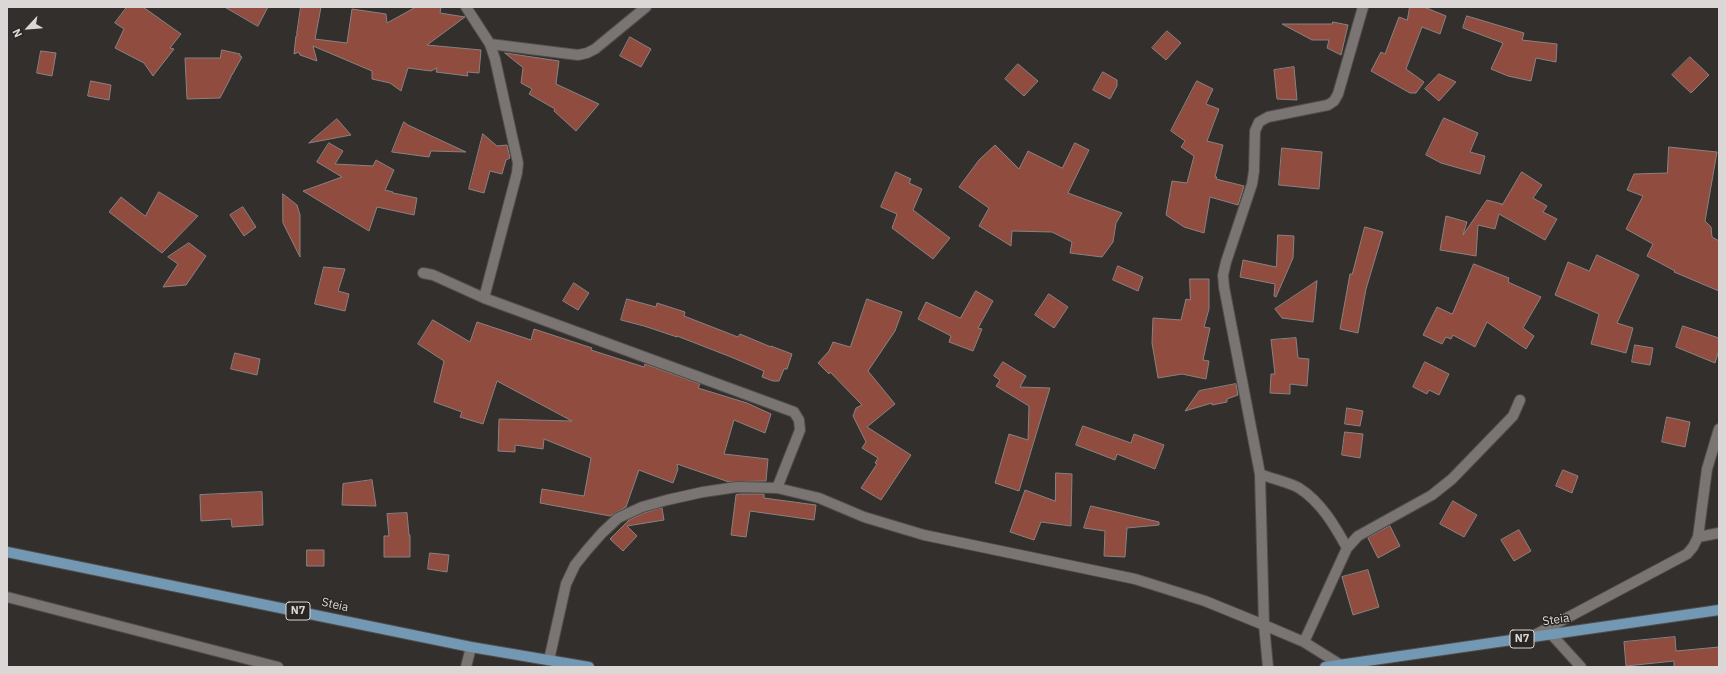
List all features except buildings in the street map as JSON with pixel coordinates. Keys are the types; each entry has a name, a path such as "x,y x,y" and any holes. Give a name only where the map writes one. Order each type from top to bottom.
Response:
{"main road":[{"name":"Steia","path":"7,552 471,647 589,667"},
{"name":"Steia","path":"1325,667 1343,666 1719,610"}],"street":[{"path":"466,7 490,44 495,59 518,163 517,173 484,298"},
{"path":"490,44 578,55 587,53 646,7"},
{"path":"1268,667 1264,625 1260,474 1224,287 1223,275 1252,184 1254,171 1255,131 1259,122 1268,117 1328,105 1334,101 1338,94 1363,7"},
{"path":"423,273 433,275 484,298 794,412 800,420 800,430 777,488"},
{"path":"1304,642 1347,548 1358,536 1432,496 1452,479 1513,416 1520,400"},
{"path":"1529,638 1687,554 1693,547 1698,537 1707,470 1719,429"},
{"path":"1260,474 1298,488 1320,506 1333,523 1347,548"},
{"path":"549,660 566,584 575,565 602,533 618,518 648,506 703,492 737,487 777,488 819,498 864,517 924,535 1135,579 1205,601 1264,625 1304,642 1343,666"},
{"path":"1698,537 1719,533"},
{"path":"7,597 278,667"},
{"path":"1552,634 1581,667"},
{"path":"466,667 471,647"}]}
